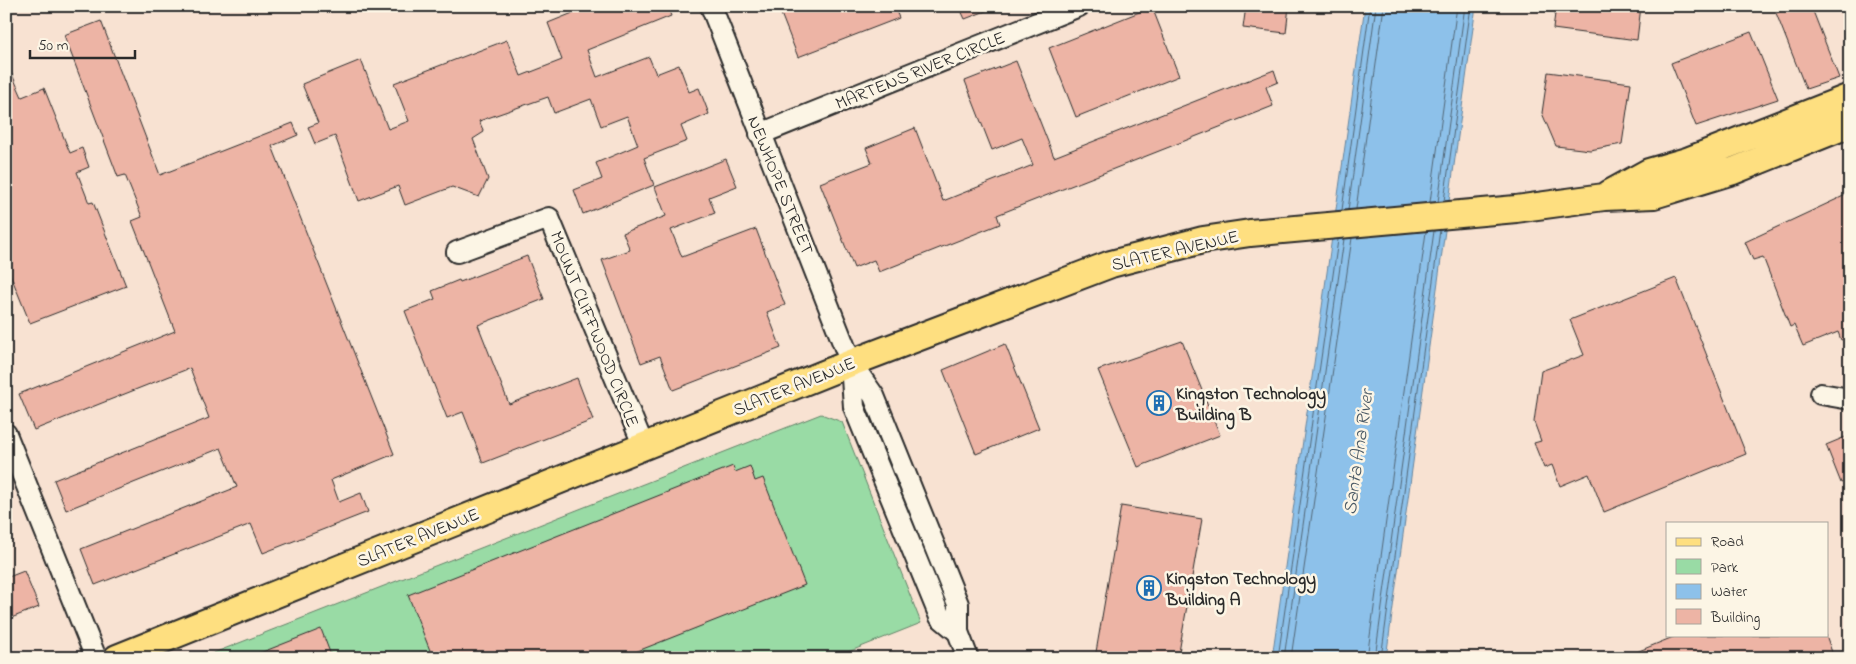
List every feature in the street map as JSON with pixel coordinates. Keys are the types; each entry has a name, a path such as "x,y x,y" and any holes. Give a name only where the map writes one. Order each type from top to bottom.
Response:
{"main road":[{"path":"1604,197 1649,172 1687,161 1850,97"},
{"name":"SLATER AVENUE","path":"117,658 851,363 1111,264 1204,240 1288,229 1497,211 1604,197 1654,195 1733,171 1850,124"}],"street":[{"name":"NEWHOPE STREET","path":"712,6 760,134 851,363 874,396 958,604 958,632 968,658"},
{"name":"MARTENS RIVER CIRCLE","path":"760,134 1079,6"},
{"name":"MOUNT CLIFFWOOD CIRCLE","path":"457,252 549,218 644,447"},
{"path":"1820,394 1850,399"},
{"path":"6,434 96,658"}],"green space":[{"path":"821,414 842,422 921,623 833,658 201,658"}],"water":[{"name":"Santa Ana River","path":"1365,6 1476,6 1386,658 1272,658"}],"building":[{"path":"590,6 667,6 671,16 587,50 597,77 649,57 656,74 679,65 689,92 699,88 709,114 681,126 687,141 644,158 654,185 583,214 574,190 602,179 596,163 638,145 627,116 601,126 591,99 554,113 548,97 479,121 484,132 473,139 488,179 479,197 452,187 405,205 398,186 359,201 335,136 315,144 308,127 318,123 302,84 361,60 388,129 409,121 394,83 507,40 521,76 562,60 548,23"},
{"path":"778,6 894,6 899,18 798,57"},
{"path":"959,6 996,6 996,7 965,19"},
{"path":"1246,6 1289,6 1286,33 1243,28"},
{"path":"1556,6 1641,6 1637,40 1553,29"},
{"path":"1793,6 1811,6 1839,78 1806,89 1776,13"},
{"path":"1152,7 1179,76 1076,117 1049,48"},
{"path":"101,21 160,175 293,123 298,135 272,146 394,454 331,480 339,502 361,493 368,512 263,553 251,524 95,585 81,549 237,487 221,448 66,510 54,480 209,418 190,368 34,430 19,394 175,331 132,221 142,217 125,175 118,177 64,35"},
{"path":"1751,32 1778,99 1696,126 1671,63"},
{"path":"6,61 22,97 44,88 70,153 82,148 89,167 77,172 89,203 93,202 126,286 30,323 6,264"},
{"path":"1016,61 1054,157 1274,70 1278,82 1266,87 1273,106 997,215 1000,224 879,272 874,260 854,268 820,183 872,163 866,148 915,128 943,201 1033,165 1022,138 992,150 965,81"},
{"path":"1548,72 1631,83 1622,144 1590,150 1556,146 1542,113"},
{"path":"726,159 737,186 709,197 715,213 671,230 682,257 756,229 785,305 767,312 781,348 673,390 660,356 641,363 602,260 630,250 623,233 666,216 655,187"},
{"path":"1850,193 1850,337 1841,340 1838,332 1803,346 1794,325 1790,327 1763,257 1753,260 1745,242"},
{"path":"527,256 544,299 478,325 509,404 577,378 593,420 483,463 463,412 447,418 405,311 435,299 432,291"},
{"path":"1676,278 1746,454 1604,512 1589,474 1560,486 1552,465 1544,468 1534,443 1541,441 1534,422 1541,371 1584,355 1570,320"},
{"name":"Kingston Technology Building B","path":"1182,341 1220,435 1138,467 1098,370"},
{"path":"1005,344 1039,428 976,454 943,370"},
{"path":"1850,435 1850,480 1841,483 1826,445"},
{"path":"733,466 735,472 750,466 755,481 763,478 805,585 620,658 433,658 408,595"},
{"name":"Kingston Technology Building A","path":"1121,506 1202,519 1178,658 1095,658"},
{"path":"24,571 39,607 6,620 6,578"},
{"path":"321,629 332,658 250,658 250,657"},
{"path":"1676,636 1826,636 1834,658 1622,658"}],"place":[{"name":"Kingston Technology Building B","path":"1159,403"},
{"name":"Kingston Technology Building A","path":"1149,588"}]}
